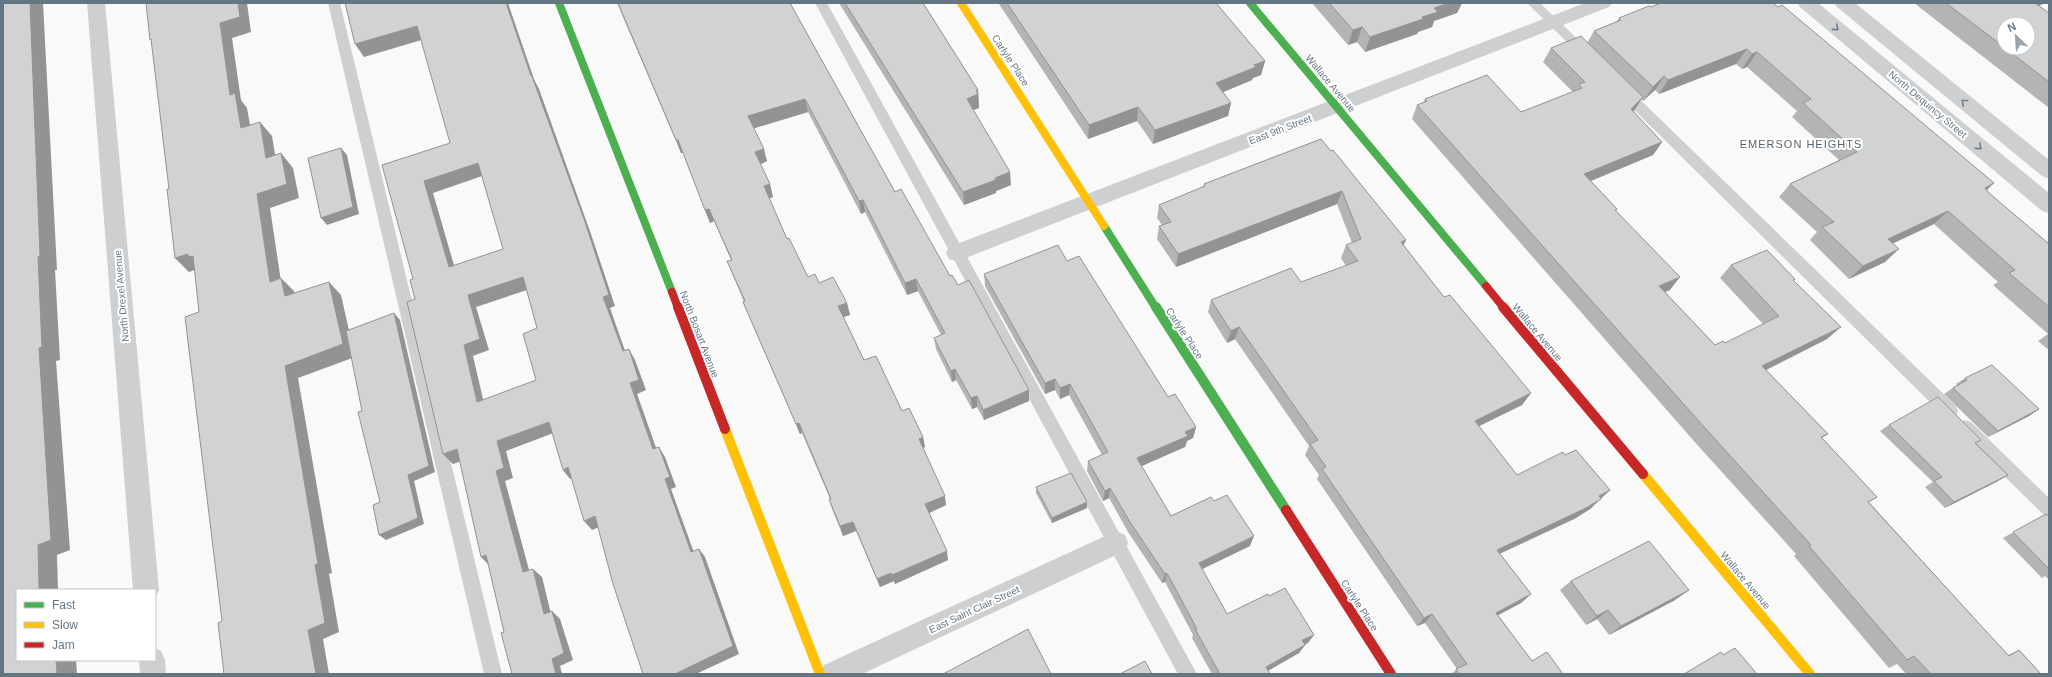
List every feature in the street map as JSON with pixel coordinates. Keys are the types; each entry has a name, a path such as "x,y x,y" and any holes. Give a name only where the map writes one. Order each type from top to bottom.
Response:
{"street":[{"name":"North Drexel Avenue","path":"96,3 146,589"},
{"name":"North Bosart Avenue","path":"559,3 820,674"},
{"name":"Carlyle Place","path":"961,3 1391,674"},
{"name":"Wallace Avenue","path":"1250,3 1810,674"},
{"name":"East 9th Street","path":"956,253 1603,3"},
{"name":"North Dequincy Street","path":"1806,3 2049,205"},
{"path":"1843,3 2049,171"},
{"name":"East Saint Clair Street","path":"833,674 1116,543"},
{"path":"152,661 153,674"}],"lane":[{"path":"334,3 493,674"},
{"path":"821,3 956,253 1188,674"},
{"path":"1533,3 1593,62"},
{"path":"1616,84 2049,509"}],"building":[{"path":"3,3 30,3 40,256 38,257 42,347 39,348 51,540 38,545 39,589 16,589 16,661 56,661 57,674 3,674"},
{"path":"146,3 238,3 240,17 220,23 230,95 235,93 241,128 260,122 266,158 281,153 287,184 257,194 270,282 281,278 285,296 329,282 343,344 285,366 318,564 315,565 325,623 308,630 316,674 224,674 218,623 222,621 185,317 199,312 193,256 188,257 188,254 175,258 167,189 169,189"},
{"path":"345,3 506,3 531,76 585,222 609,295 603,297 623,351 629,349 639,380 630,383 653,449 659,447 670,477 665,479 691,552 699,549 733,646 675,674 643,674 613,584 595,516 584,521 568,467 563,470 549,422 497,441 504,468 496,471 523,572 533,569 544,614 552,611 564,653 552,659 556,674 512,674 501,633 504,632 486,555 481,557 457,449 443,454 407,302 415,299 410,280 413,279 382,165 450,143 417,26 355,44","holes":["478,163 503,249 449,267 424,181","523,277 537,328 523,334 536,380 477,402 464,345 480,339 468,295"]},
{"path":"618,3 790,3 895,192 901,189 950,276 952,275 958,285 969,280 1029,390 983,410 977,396 971,398 955,369 951,371 934,338 945,333 916,279 905,283 863,200 859,201 805,99 748,116 764,149 755,152 770,184 764,186 787,239 789,238 808,277 815,274 819,283 833,277 847,303 838,306 864,360 876,356 902,411 909,408 923,437 919,439 945,496 925,504 947,551 892,575 891,573 877,579 853,522 840,526 829,499 831,499 799,423 796,424 743,302 745,301 727,261 732,260 709,209 705,210 678,140 676,140"},
{"path":"845,3 923,3 978,90 976,91 978,94 967,99 1010,172 995,178 996,180 963,192"},
{"path":"1007,3 1216,3 1265,61 1254,65 1256,67 1216,83 1231,103 1155,130 1138,107 1089,125"},
{"path":"1329,3 1449,3 1434,8 1438,12 1422,17 1423,19 1370,37 1362,27 1353,30"},
{"path":"1661,3 1773,3 1778,7 1782,5 1994,183 1985,188 1989,193 2049,244 2049,307 2009,273 2015,270 1948,211 1888,239 1899,249 1863,266 1822,227 1834,222 1790,184 1857,152 1803,103 1811,99 1757,52 1752,54 1747,49 1668,80 1664,76 1653,87 1594,31 1621,20 1619,18 1649,6 1651,7"},
{"path":"1946,3 2035,3 2049,13 2049,82 2015,56 2036,56 2036,16 1996,16 1996,41"},
{"path":"1581,36 1643,97 1631,109 1662,142 1584,174 1617,209 1615,210 1680,277 1659,286 1715,345 1723,341 1725,343 1779,316 1731,265 1767,250 1795,279 1793,280 1841,327 1762,366 1828,434 1821,437 1877,497 1868,502 2009,656 2019,650 2041,674 1931,674 1914,656 1907,660 1809,546 1811,545 1417,105 1427,101 1425,99 1487,75 1521,112 1582,88 1579,84 1585,82 1551,48"},
{"path":"1321,139 1331,151 1333,150 1406,240 1401,242 1444,297 1450,295 1531,393 1475,421 1517,475 1563,452 1565,455 1576,450 1610,490 1599,496 1601,499 1586,508 1497,550 1531,594 1496,613 1532,661 1547,652 1563,674 1459,674 1456,669 1467,664 1432,614 1424,618 1322,469 1326,467 1310,444 1318,440 1239,327 1231,331 1211,300 1291,268 1301,282 1358,261 1346,245 1361,239 1342,191 1178,254 1159,226 1171,222 1159,205 1205,186 1204,184"},
{"path":"341,148 353,207 321,218 308,158"},
{"path":"1058,245 1067,261 1079,256 1168,397 1175,394 1196,427 1185,432 1188,436 1137,458 1171,516 1211,497 1214,501 1227,495 1254,536 1199,563 1227,614 1268,594 1269,596 1285,588 1314,635 1302,640 1305,645 1266,667 1270,674 1220,674 1195,629 1197,629 1167,573 1165,574 1130,522 1110,488 1105,491 1088,461 1108,452 1070,384 1060,388 1055,379 1045,383 984,274"},
{"path":"394,313 429,466 408,475 418,518 379,535 373,505 380,502 358,412 362,411 346,331"},
{"path":"1992,365 2039,409 1998,431 1953,388 1967,380 1965,378"},
{"path":"1938,397 1981,440 1975,443 2008,475 1954,502 1934,481 1942,477 1889,425"},
{"path":"1071,473 1087,502 1052,518 1036,487"},
{"path":"2046,514 2049,516 2049,569 2013,532"},
{"path":"1649,541 1689,590 1621,626 1608,610 1597,616 1571,581"},
{"path":"1028,629 1051,674 943,674"},
{"path":"1735,648 1757,674 1684,674 1721,652 1723,655"},
{"path":"1145,661 1152,674 1120,674"}],"traffic: fast":[{"path":"559,3 672,292"},
{"path":"1250,3 1486,286"},
{"path":"1104,226 1286,510"}],"traffic: slow":[{"path":"961,3 1104,226"},
{"path":"725,429 820,674"},
{"path":"1643,474 1810,674"}],"traffic: jam":[{"path":"1486,286 1643,474"},
{"path":"672,292 725,429"},
{"path":"1286,510 1391,674"}],"district":[{"name":"EMERSON HEIGHTS","path":"1801,144"}]}
